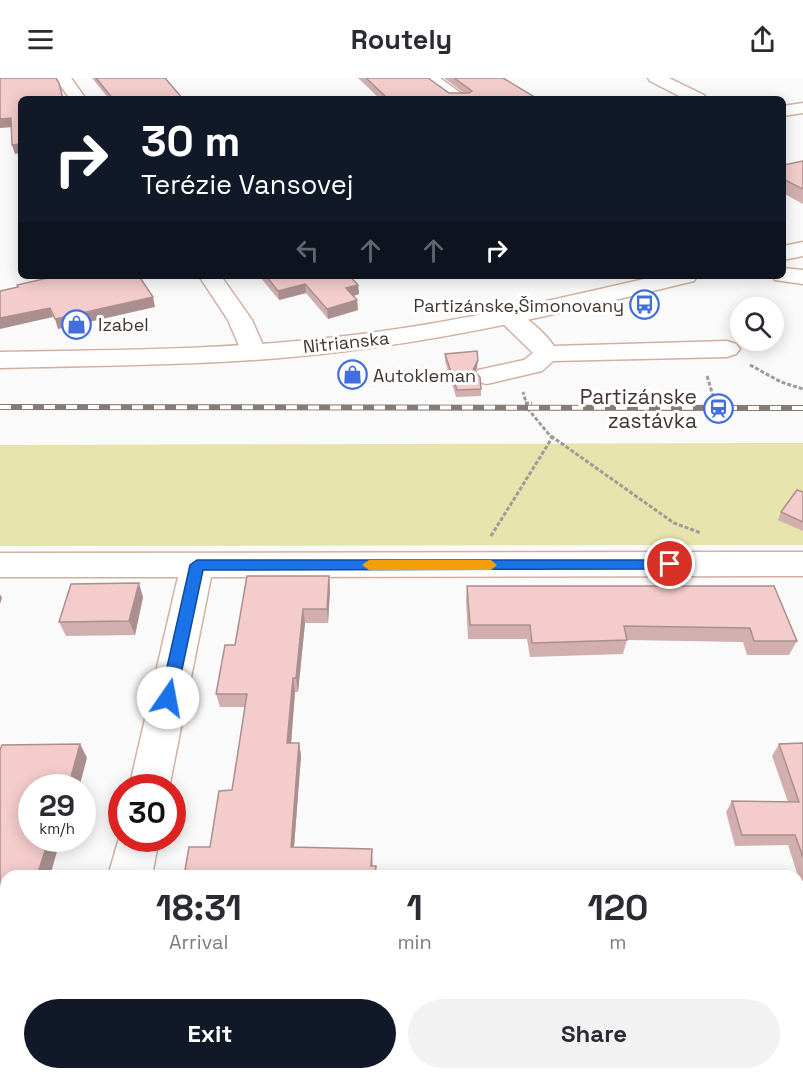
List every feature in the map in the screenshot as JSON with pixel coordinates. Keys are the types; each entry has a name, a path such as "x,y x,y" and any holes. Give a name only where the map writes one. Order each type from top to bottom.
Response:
{"street":[{"path":"63,78 76,96"},
{"path":"429,78 456,96"},
{"path":"656,78 692,96"},
{"path":"786,111 803,108"},
{"path":"786,253 803,249"},
{"path":"786,275 803,277"},
{"path":"212,279 240,320 252,350"},
{"name":"Nitrianska","path":"0,360 252,350 341,344 406,336 508,317 673,279"},
{"path":"508,317 523,332 539,342 546,354"},
{"path":"487,376 533,366 546,354 727,349"},
{"path":"0,565 803,564"},
{"path":"152,774 197,565"},
{"path":"131,870 135,852"}],"path":[{"path":"727,349 781,382 803,389"},
{"path":"532,403 525,404 531,415 547,428 551,436 674,523 704,534"},
{"path":"464,565 490,538 551,436"}],"shaded area":[{"path":"803,443 803,545 0,546 0,445"}],"building":[{"path":"0,78 56,78 62,96 18,96 18,144 12,145 11,118 0,119"},
{"path":"96,78 165,78 180,96 111,96"},
{"path":"366,78 428,78 449,93 469,93 472,91 454,78 503,78 533,96 385,96"},
{"path":"803,161 803,189 786,180 786,164"},
{"path":"44,279 141,279 153,297 55,319 50,308 0,318 0,291 18,287 17,285"},
{"path":"268,279 353,279 358,285 346,288 357,300 327,309 305,284 278,291"},
{"path":"477,351 478,360 473,370 480,377 481,389 457,390 445,354"},
{"path":"797,490 803,492 803,522 781,512"},
{"path":"247,576 329,576 327,609 303,609 296,678 293,678 287,743 299,743 291,847 372,849 371,866 376,866 376,870 185,870 189,847 210,847 219,791 232,790 247,694 216,694 225,645 235,645"},
{"path":"139,583 129,621 59,622 71,584"},
{"path":"467,586 774,586 797,641 754,641 750,628 624,626 627,640 532,643 530,625 470,625"},
{"path":"803,743 803,857 795,835 742,835 732,801 799,802 779,744"},
{"path":"80,744 72,774 18,774 18,852 45,852 39,870 0,870 0,750 2,745"}],"railway":[{"path":"0,407 803,408"}],"slow traffic":[{"path":"369,565 491,565"}],"place":[{"name":"Partizánske,Šimonovany","path":"645,305"},
{"name":"Izabel","path":"77,324"},
{"name":"Autokleman","path":"352,375"},
{"name":"Partizánske zastávka","path":"718,408"}],"route":[{"path":"168,698 197,565 670,564"}]}
